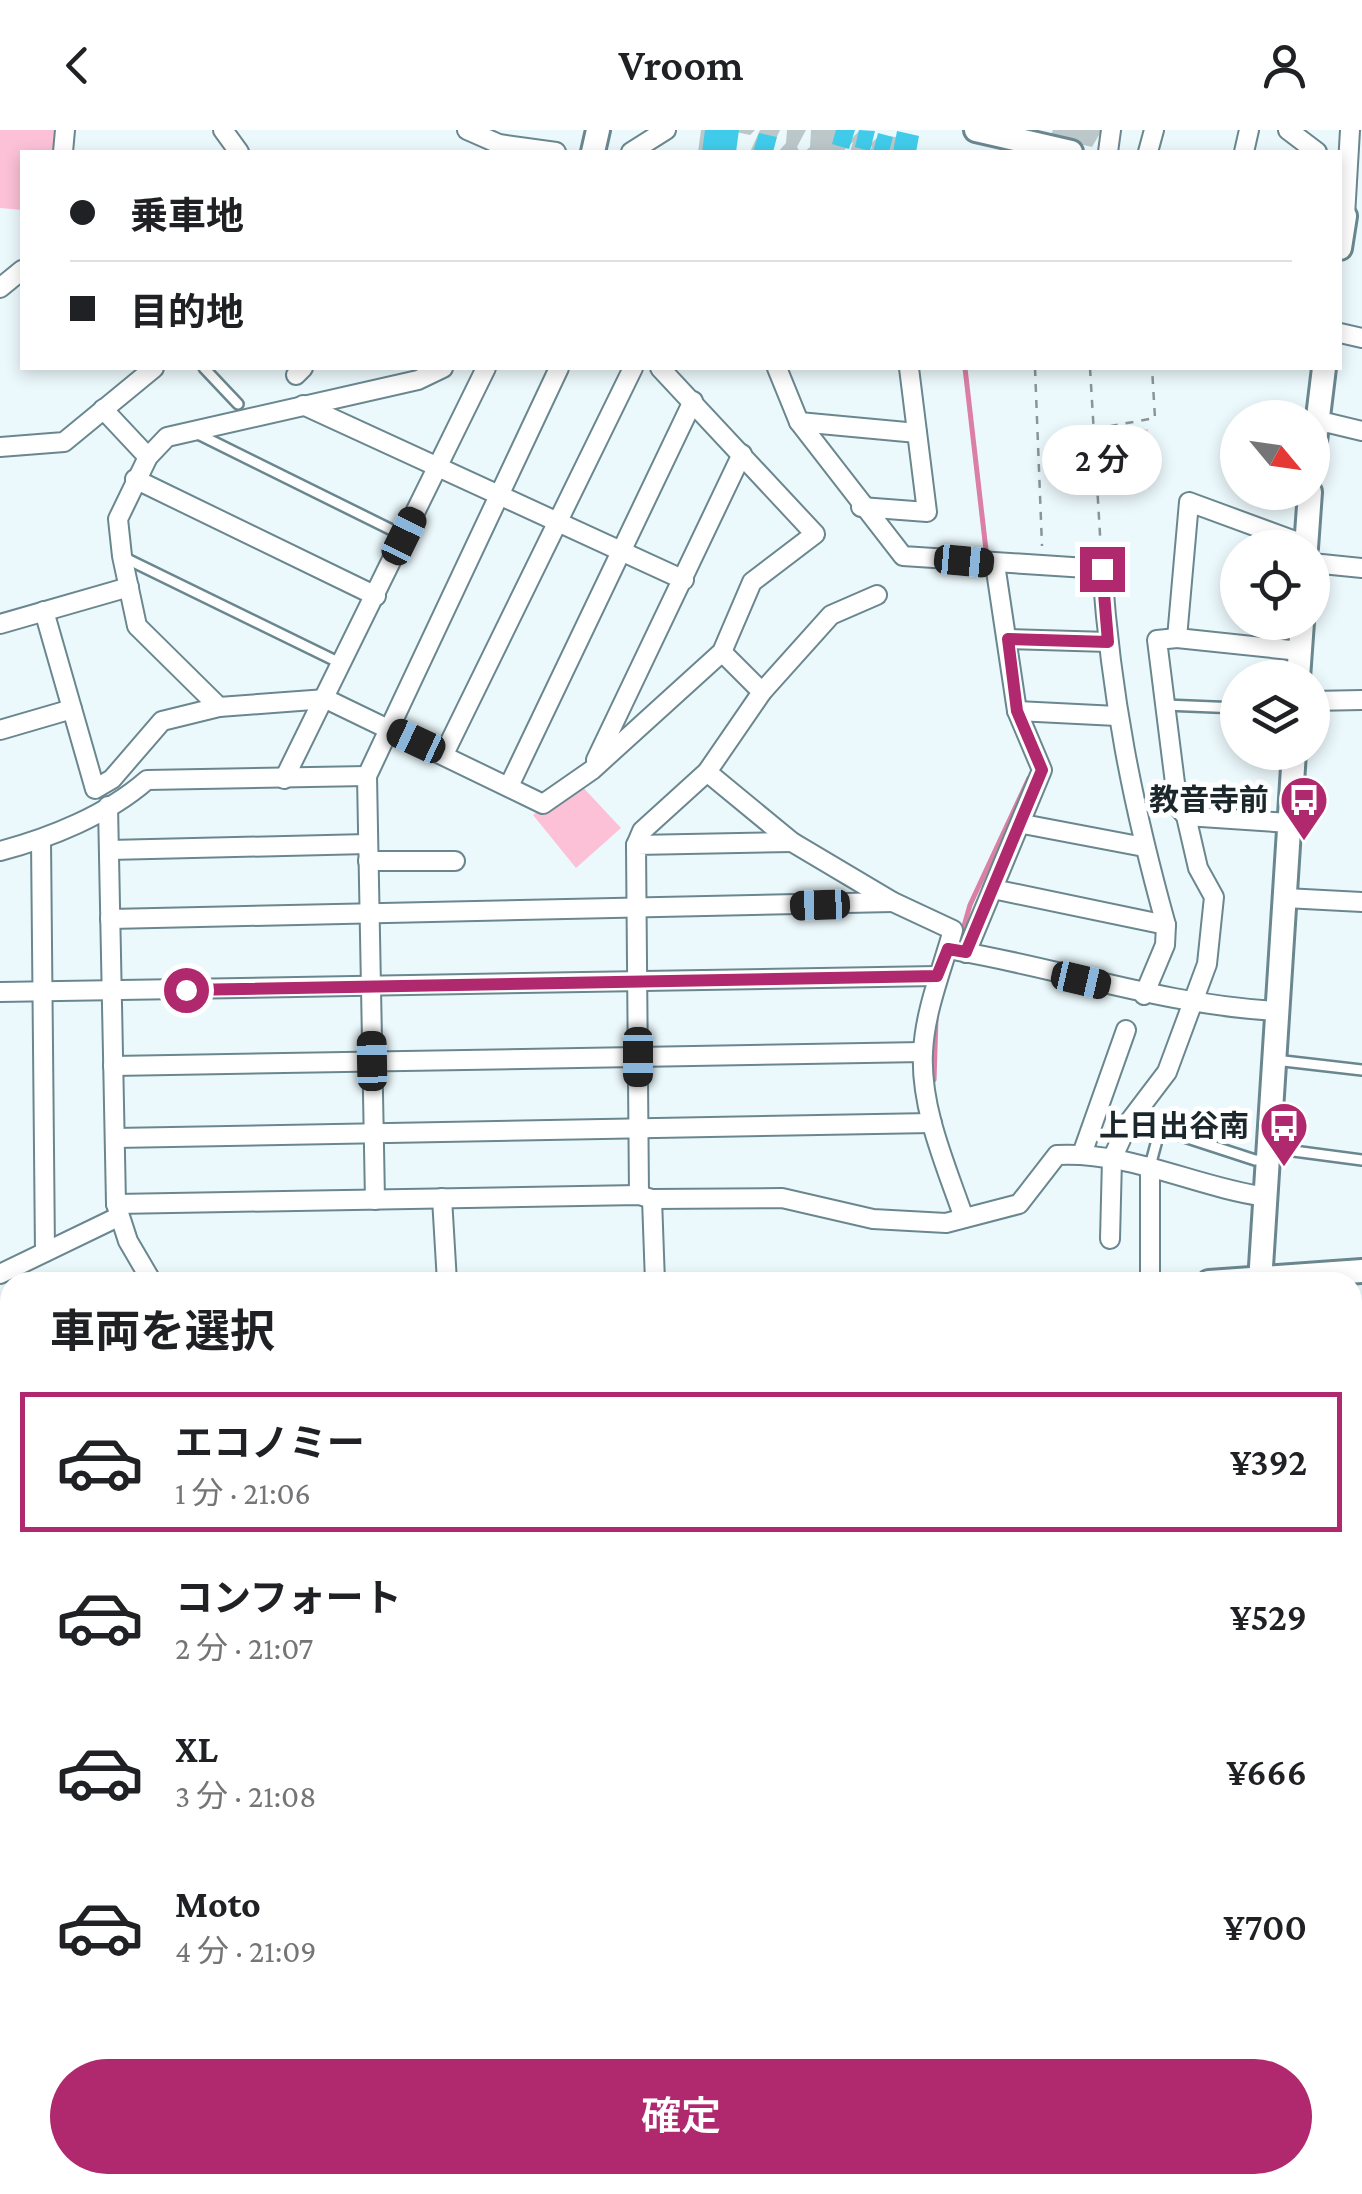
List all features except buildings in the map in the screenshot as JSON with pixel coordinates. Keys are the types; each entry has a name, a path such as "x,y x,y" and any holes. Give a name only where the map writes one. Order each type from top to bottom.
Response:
{"street":[{"path":"467,130 499,144 542,150"},
{"path":"634,150 666,130"},
{"path":"1288,130 1314,150"},
{"path":"1342,241 1349,217 1350,130"},
{"path":"983,131 1062,150"},
{"path":"0,288 20,272"},
{"path":"0,447 64,442 149,370"},
{"path":"219,708 137,626 118,519 148,457 167,437 418,380 439,370"},
{"path":"284,780 485,370"},
{"path":"375,1200 367,776 558,370"},
{"path":"444,754 631,370"},
{"path":"44,611 95,789 112,780 162,721 219,708 326,699 543,804 592,770 722,652 752,582 816,534 662,370"},
{"path":"778,370 799,422 903,556 1102,569 1117,716 1144,847 1166,925 1166,945 1144,996"},
{"path":"861,506 926,512 909,370"},
{"path":"1319,400 1324,370"},
{"path":"509,786 694,401"},
{"path":"303,406 684,580"},
{"path":"104,409 148,457"},
{"path":"799,422 917,433"},
{"path":"1330,423 1362,430"},
{"path":"592,770 742,454"},
{"path":"135,479 376,596"},
{"path":"1177,638 1189,502 1256,530"},
{"path":"1330,559 1362,568"},
{"path":"964,1218 932,1123 923,1052 937,976 957,951 992,889 1023,824 1042,770 1017,711 995,564"},
{"path":"0,624 129,588"},
{"path":"654,1272 638,1128 636,844 642,831 707,772 762,692 831,615 877,595"},
{"path":"1110,1240 1112,1159 1130,1122 1166,1072 1194,1004 1207,964 1214,897 1198,868 1186,816 1178,807 1157,640 1177,638 1300,651"},
{"path":"1008,639 1108,642"},
{"path":"1299,660 1301,640"},
{"path":"722,652 762,692"},
{"path":"1330,701 1362,700"},
{"path":"0,730 72,708"},
{"path":"1017,711 1117,716"},
{"path":"1261,1272 1293,770"},
{"path":"707,772 792,842 894,902 953,930 957,951"},
{"path":"0,851 41,840 108,806 147,780 367,776"},
{"path":"108,806 117,1210 147,1272"},
{"path":"1186,816 1290,823"},
{"path":"1023,824 1144,847"},
{"path":"41,840 45,1252"},
{"path":"636,844 792,842"},
{"path":"109,850 368,852 455,860"},
{"path":"992,889 1166,925"},
{"path":"1285,898 1362,902"},
{"path":"110,920 638,911 894,902"},
{"path":"957,951 1144,996 1276,1011"},
{"path":"0,992 937,976"},
{"path":"1082,1154 1126,1030"},
{"path":"113,1066 923,1052"},
{"path":"115,1138 932,1123"},
{"path":"4,1272 117,1210 442,1198 782,1198 874,1219 946,1224 1019,1204 1057,1155 1082,1154 1150,1166 1234,1193 1266,1197"},
{"path":"1150,1166 1150,1272"},
{"path":"442,1198 446,1272"}],"lane":[{"path":"206,370 238,404"},
{"path":"192,430 404,536"},
{"path":"122,556 343,664"},
{"path":"1164,704 1220,707"},
{"path":"1274,1060 1362,1070"},
{"path":"1150,1166 1160,1128 1255,1160 1268,1153 1362,1160"}],"path":[{"path":"1035,370 1043,566"},
{"path":"1090,370 1102,569"},
{"path":"1094,429 1155,418 1152,370"}],"shaded area":[{"path":"0,130 57,130 54,150 20,150 20,210 0,208"},
{"path":"1148,429 1143,475 1124,480 1120,432"},
{"path":"577,781 621,828 576,868 533,815"}],"waterway":[{"path":"965,370 986,550"},
{"path":"958,947 970,905 1029,778"},
{"path":"934,1080 936,1018"}],"place":[{"name":"教音寺前","path":"1304,842"},
{"name":"上日出谷南","path":"1284,1168"}],"route":[{"path":"186,990 937,976 948,949 966,952 1023,824 1042,770 1017,711 1008,639 1108,642 1102,569"}]}
